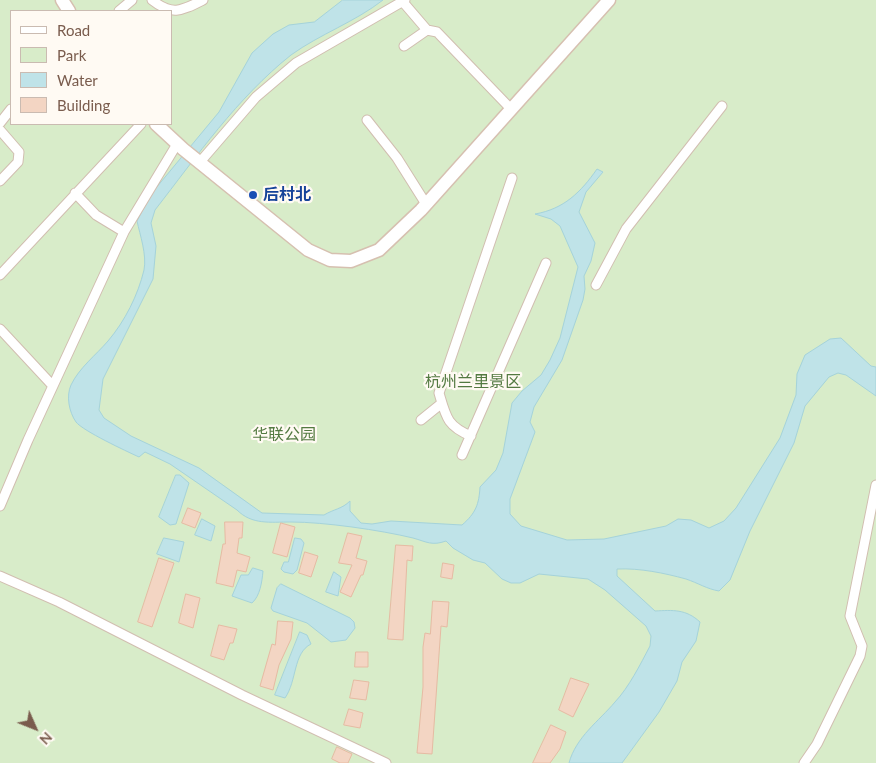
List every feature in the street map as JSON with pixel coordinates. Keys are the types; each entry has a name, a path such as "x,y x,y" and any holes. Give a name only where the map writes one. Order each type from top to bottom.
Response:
{"street":[{"path":"120,10 132,0"},
{"path":"152,0 166,10"},
{"path":"172,11 203,0"},
{"path":"157,125 180,147 308,250 330,260 351,261 379,250 426,204 609,0"},
{"path":"200,162 256,97 296,63 404,1 428,30 437,32 511,109"},
{"path":"404,46 428,30"},
{"path":"596,285 626,229 722,106"},
{"path":"0,123 10,110"},
{"path":"367,120 397,158 426,204"},
{"path":"0,275 75,192 140,125"},
{"path":"0,130 19,152 18,162 0,181"},
{"path":"0,506 52,386 124,232 180,147"},
{"path":"471,436 455,429 445,413 439,394 512,178"},
{"path":"75,192 96,215 124,232"},
{"path":"462,455 546,264"},
{"path":"0,329 52,386"},
{"path":"421,420 442,403"},
{"path":"804,763 817,744 860,656 862,646 850,616 876,485"},
{"path":"0,576 59,602 372,760 386,763"}],"green space":[{"name":"杭州兰里景区","path":"0,0 876,0 876,763 0,763"}],"water":[{"path":"343,0 383,0 361,15 291,55 271,72 218,128 155,210 151,223 156,246 153,279 103,379 99,410 104,418 131,436 199,468 262,513 324,515 344,506 350,501 350,511 361,523 372,524 391,521 462,525 474,512 478,503 480,487 496,470 503,453 512,403 522,391 541,375 560,338 578,267 560,226 551,219 535,214 563,204 585,185 597,169 603,172 586,192 579,212 595,243 591,261 584,276 585,289 583,300 562,360 534,407 530,422 535,432 510,499 510,514 521,526 567,540 604,539 666,526 678,519 691,520 709,528 724,521 736,508 780,438 796,395 797,374 805,355 830,339 841,338 871,366 876,367 876,396 846,375 838,373 829,377 805,406 794,443 750,531 730,580 719,591 669,575 643,570 617,569 617,576 655,611 684,613 700,622 696,641 682,662 677,681 659,712 622,763 569,763 582,737 625,690 650,646 651,636 646,626 605,590 588,579 539,574 520,583 511,583 502,579 485,563 473,560 453,548 446,541 430,543 385,532 335,525 255,520 243,515 170,464 145,452 139,457 80,426 72,414 69,404 69,389 71,385 78,373 108,341 120,325 138,289 144,270 145,258 137,221 151,194 219,112 252,53 273,34 289,25 314,22"},
{"path":"176,475 180,475 189,483 176,524 170,525 159,517"},
{"path":"202,519 215,526 211,541 195,535"},
{"path":"164,538 184,542 179,562 157,554"},
{"path":"295,538 301,539 304,543 297,570 293,574 284,572 281,569 284,562 288,562"},
{"path":"253,568 263,571 259,593 252,603 232,596 241,575 248,575"},
{"path":"334,572 341,577 338,596 326,592"},
{"path":"281,584 350,618 354,622 355,628 346,640 331,642 307,623 273,611 271,608 277,588"},
{"path":"300,632 307,635 311,644 301,654 292,684 285,698 275,695"}],"building":[{"path":"188,508 201,513 195,528 182,523"},
{"path":"225,522 243,522 242,538 239,538 237,553 250,557 246,572 237,570 233,587 216,583 223,544 225,544"},
{"path":"281,523 295,527 287,557 273,553"},
{"path":"348,533 362,536 356,558 367,561 363,575 361,575 351,597 340,592 352,565 339,563"},
{"path":"396,545 413,546 412,561 407,560 403,640 388,639"},
{"path":"305,552 318,556 311,577 299,573"},
{"path":"159,558 174,563 152,627 138,622"},
{"path":"443,563 454,565 452,579 441,577"},
{"path":"186,594 200,598 193,628 179,623"},
{"path":"433,601 449,602 447,627 441,626 432,754 417,753 423,687 423,647 425,633 430,634"},
{"path":"278,621 293,622 291,639 279,665 273,690 260,686 272,644 275,645"},
{"path":"219,625 237,629 233,643 230,643 224,660 211,656"},
{"path":"356,652 368,652 368,667 355,667"},
{"path":"571,678 589,684 573,717 559,710"},
{"path":"354,680 369,682 366,700 350,698"},
{"path":"349,709 363,713 360,728 344,725"},
{"path":"551,725 566,732 560,749 550,763 533,763"},
{"path":"337,747 352,754 348,763 340,763 332,759"}],"place":[{"name":"后村北","path":"253,195"}],"park label":[{"name":"华联公园","path":"284,435"}]}
